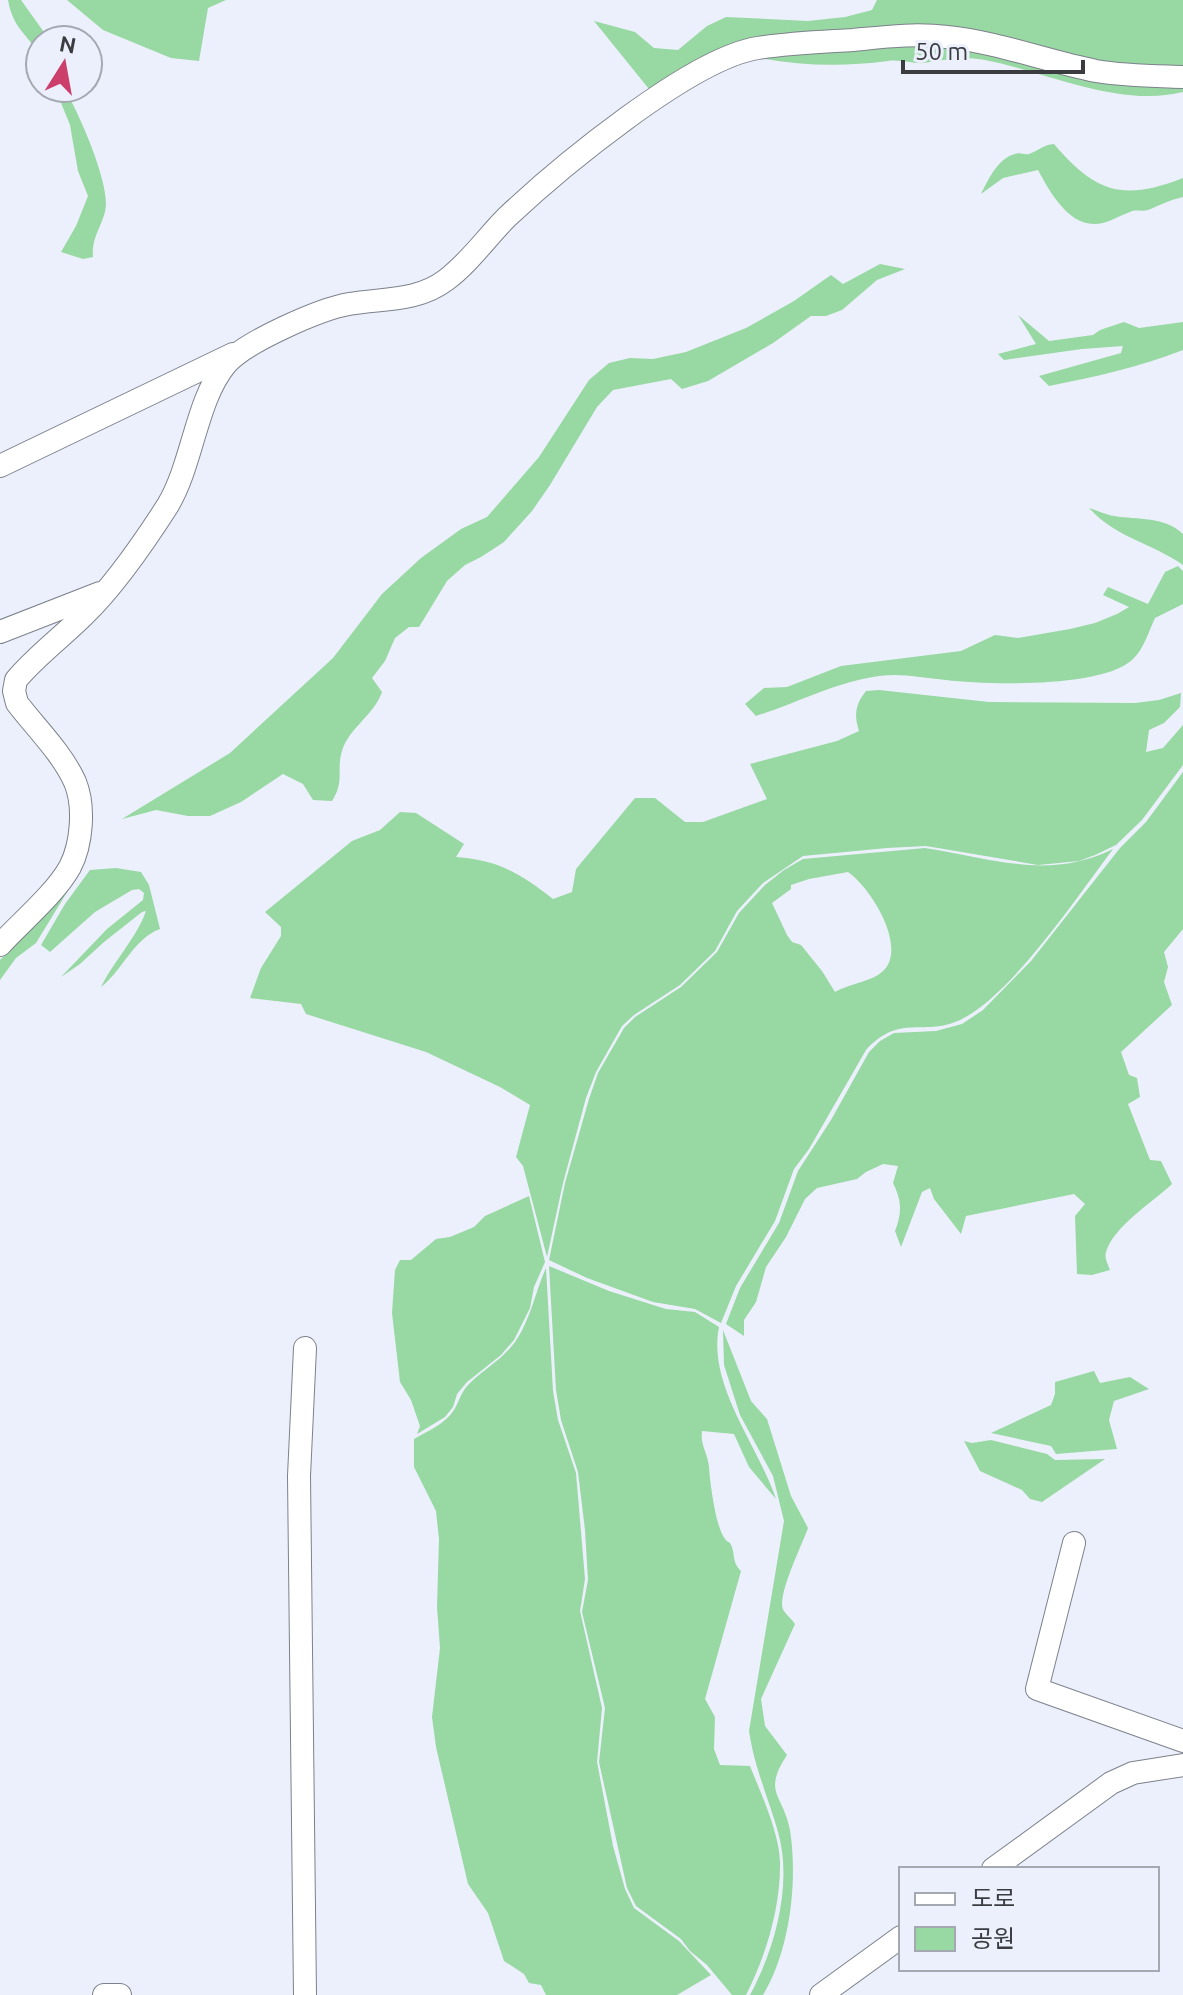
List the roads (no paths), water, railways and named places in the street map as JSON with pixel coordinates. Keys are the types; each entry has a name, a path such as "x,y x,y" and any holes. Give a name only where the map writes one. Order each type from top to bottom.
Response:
{"street":[{"path":"0,466 333,308 408,298 428,291 462,266 506,218 605,135 646,105 734,53 788,45 919,35 975,42 1132,76 1183,77"},
{"path":"0,945 70,866 77,845 80,814 76,784 66,766 17,703 14,691 16,680 107,590 169,503 185,467 210,392 224,366 239,351"},
{"path":"0,632 107,590"},
{"path":"305,1348 299,1476 305,1995"},
{"path":"1074,1543 1037,1689 1183,1741"},
{"path":"996,1867 1111,1783 1133,1773 1183,1765"},
{"path":"821,1995 899,1938"},
{"path":"104,1995 120,1995"}]}
